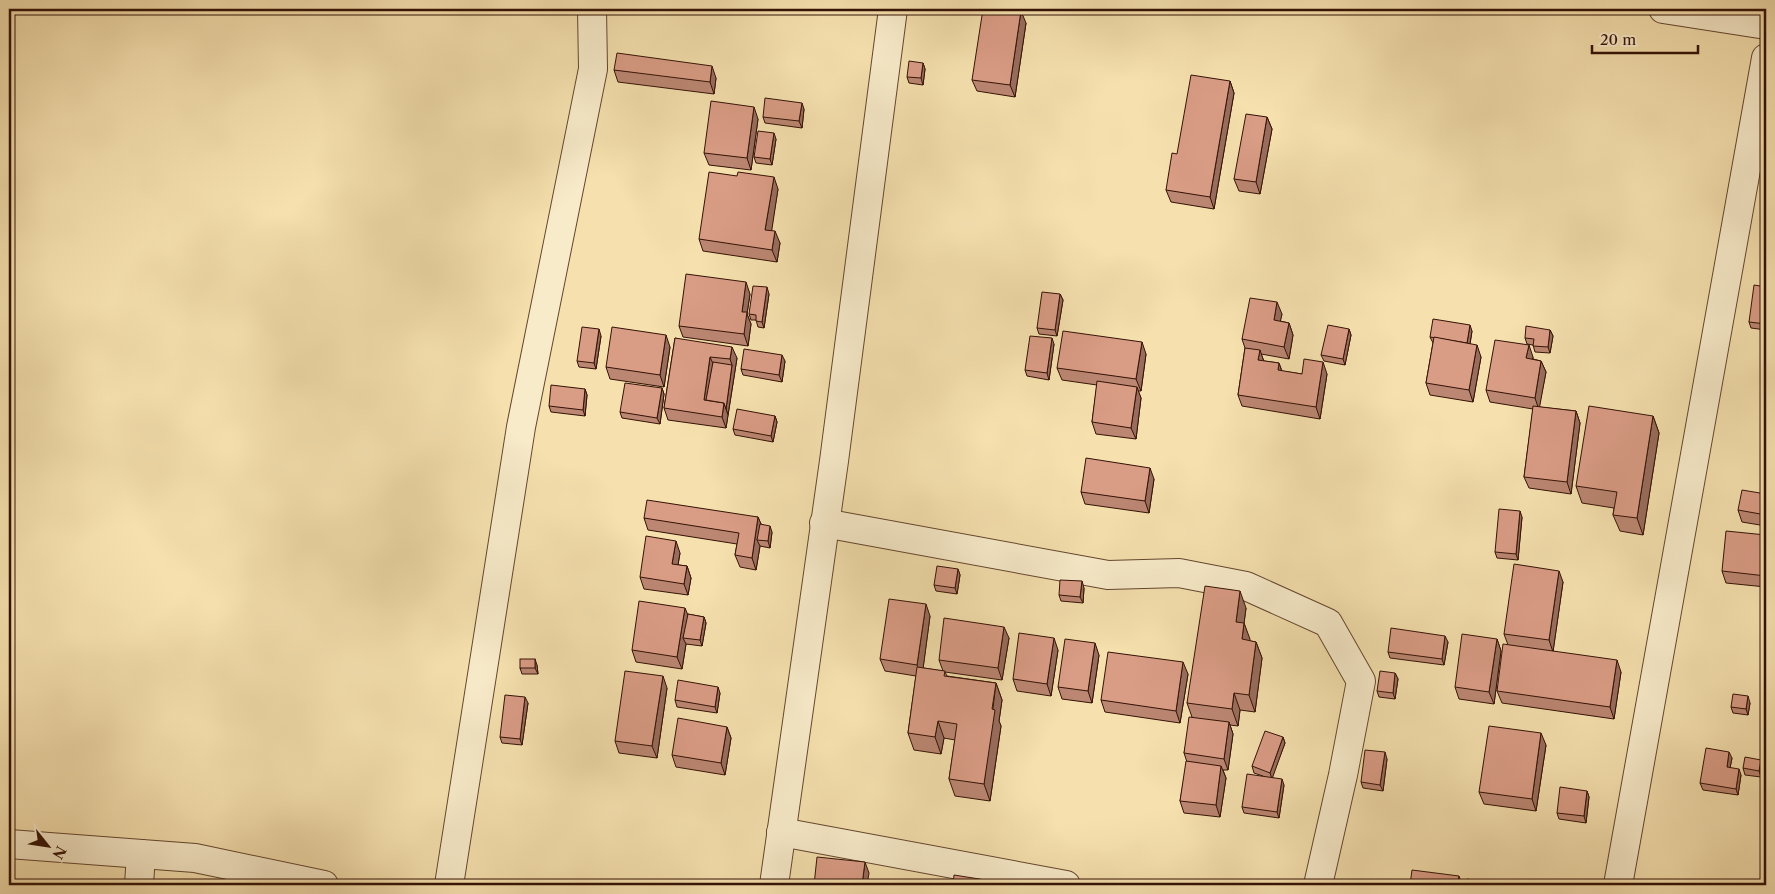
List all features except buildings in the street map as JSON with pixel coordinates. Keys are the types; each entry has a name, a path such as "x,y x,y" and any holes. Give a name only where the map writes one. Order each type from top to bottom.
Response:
{"street":[{"path":"448,885 521,427 593,69 592,9"},
{"path":"774,885 834,461 893,9"},
{"path":"1663,9 1766,25"},
{"path":"1618,885 1766,58"},
{"path":"824,523 1108,575 1179,573 1246,586 1328,623 1361,681 1343,776 1318,885"},
{"path":"781,832 1066,885"},
{"path":"9,844 195,858 324,885"},
{"path":"139,885 141,854"}]}
